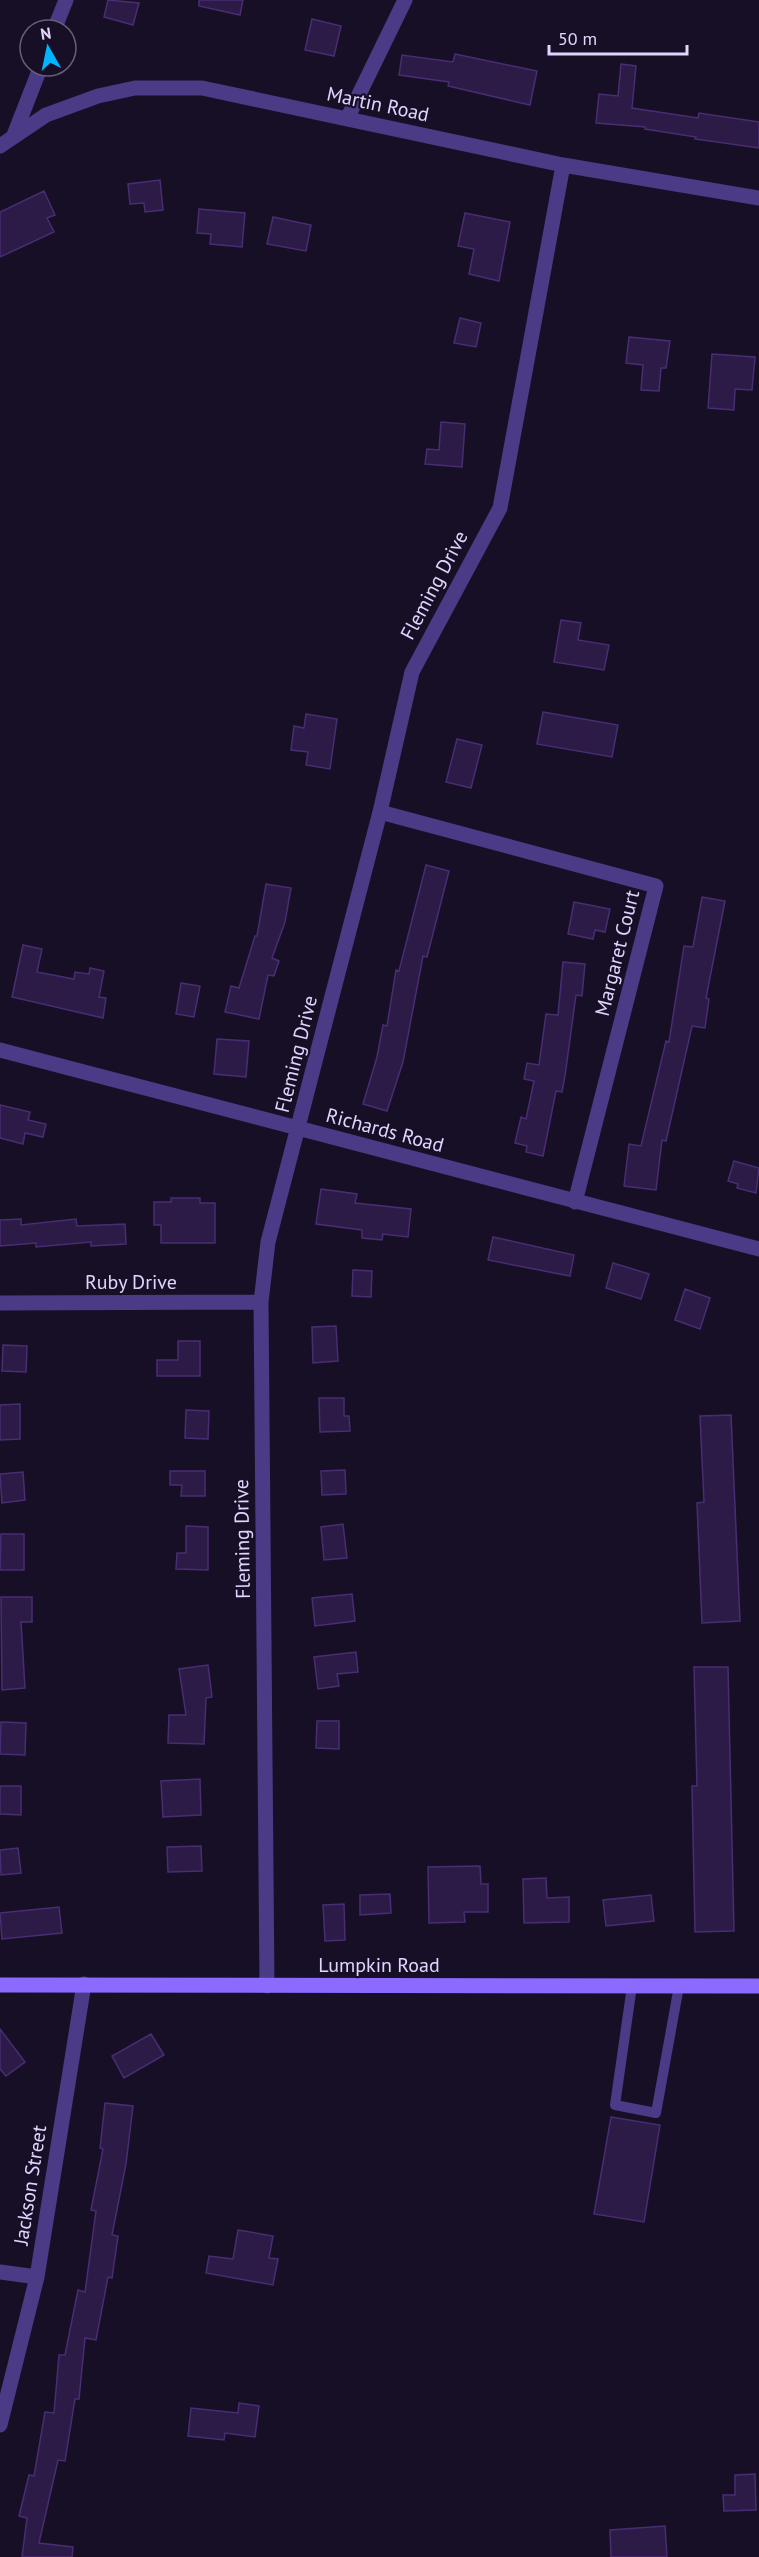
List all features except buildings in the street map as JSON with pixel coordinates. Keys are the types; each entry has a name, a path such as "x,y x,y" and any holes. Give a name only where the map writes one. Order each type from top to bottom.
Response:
{"main road":[{"name":"Lumpkin Road","path":"0,1985 759,1986"}],"street":[{"path":"59,18 66,0"},
{"path":"347,119 405,0"},
{"path":"14,135 36,78"},
{"name":"Martin Road","path":"0,146 46,115 73,103 135,88 202,87 562,165 759,198"},
{"name":"Fleming Drive","path":"267,1986 261,1302 268,1242 380,812 412,672 500,508 562,165"},
{"name":"Margaret Court","path":"380,812 656,886 575,1202"},
{"name":"Richards Road","path":"0,1050 759,1249"},
{"name":"Ruby Drive","path":"0,1303 261,1302"},
{"name":"Jackson Street","path":"0,2425 37,2277 84,1984"},
{"path":"0,2272 37,2277"}],"lane":[{"path":"632,1986 615,2105 656,2113 679,1986"}]}
